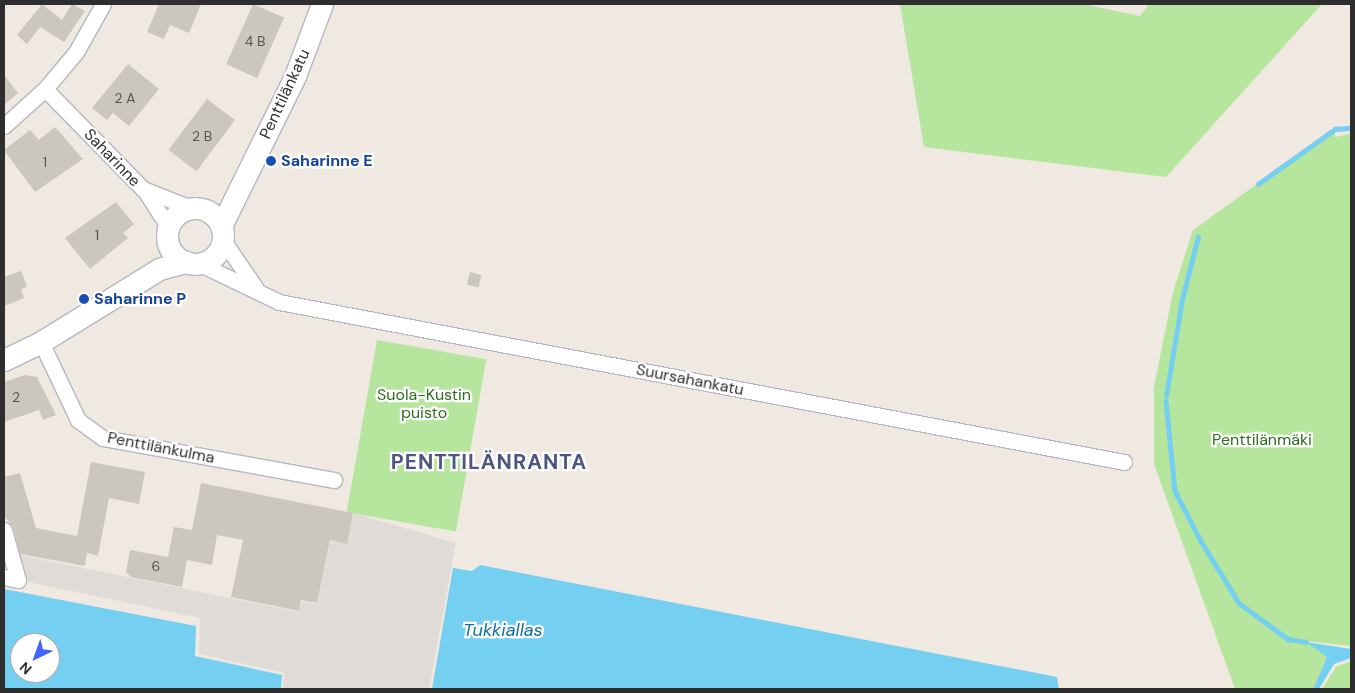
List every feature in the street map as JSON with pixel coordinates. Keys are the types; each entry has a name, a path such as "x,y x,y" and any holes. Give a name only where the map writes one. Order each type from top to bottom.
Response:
{"street":[{"path":"4,126 45,89 76,52 103,4"},
{"name":"Penttilänkatu","path":"222,232 240,181 295,76 322,4"},
{"name":"Saharinne","path":"45,89 143,189 198,209"},
{"path":"119,291 153,260 180,212 198,209 240,181"},
{"path":"143,189 160,208 171,250 192,262"},
{"path":"198,209 222,232 258,292"},
{"path":"4,360 41,342 119,291 159,269 215,255 222,232"},
{"name":"Suursahankatu","path":"192,262 279,302 1124,462"},
{"name":"Penttilänkulma","path":"41,342 78,420 103,438 334,480"},
{"path":"4,530 18,580 4,577"}],"green space":[{"path":"900,4 1083,4 1140,16 1149,4 1322,4 1166,177 924,147"},
{"name":"Penttilänmäki","path":"1335,128 1335,137 1351,134 1351,646 1306,641 1327,657 1313,689 1235,689 1154,464 1154,387 1173,292 1193,230"},
{"name":"Suola-Kustin puisto","path":"377,340 486,359 456,532 347,512"},
{"path":"1351,661 1351,689 1322,689 1336,667"}],"shaded area":[{"path":"353,513 456,543 429,689 283,689 284,673 199,654 200,618 18,580 10,553 299,612 302,601 317,604 330,541 347,544"}],"water":[{"name":"Tukkiallas","path":"480,565 1057,677 1059,689 432,689 453,568 472,571"},
{"path":"4,589 196,626 195,656 282,675 281,689 4,689"},
{"path":"1306,642 1351,649 1351,658 1334,664 1319,689 1313,689 1327,657"}],"building":[{"path":"42,4 62,20 72,4 85,11 64,42 40,27 27,44 17,35"},
{"path":"159,4 201,4 189,33 170,25 164,39 147,32"},
{"path":"253,4 284,18 257,78 226,64"},
{"path":"128,64 159,89 129,126 113,113 107,120 92,108"},
{"path":"4,75 18,93 4,105"},
{"path":"207,99 235,120 196,171 168,150"},
{"path":"55,127 83,159 35,192 4,150 30,130 39,140"},
{"path":"116,202 134,224 123,233 128,238 90,269 65,238"},
{"path":"21,271 27,287 21,289 24,298 4,306 4,277"},
{"path":"470,272 482,275 478,288 467,285"},
{"path":"25,375 37,377 56,415 43,420 39,410 4,422 4,382"},
{"path":"91,462 145,472 139,504 109,498 98,556 87,553 85,566 20,554 13,527 4,516 4,477 20,473 36,528 77,536"},
{"path":"201,483 353,513 347,544 330,540 317,603 301,600 299,611 231,597 243,540 217,535 212,565 187,560 182,587 131,577 126,572 130,550 168,557 174,527 192,530"}],"waterway":[{"path":"1258,184 1335,129 1351,128"},
{"path":"1166,396 1182,299 1198,237"},
{"path":"1166,401 1175,491 1201,541 1239,603 1288,639 1306,642"}],"place":[{"name":"Saharinne E","path":"271,161"},
{"name":"Saharinne P","path":"84,299"}],"district":[{"name":"PENTTILÄNRANTA","path":"489,462"}]}
